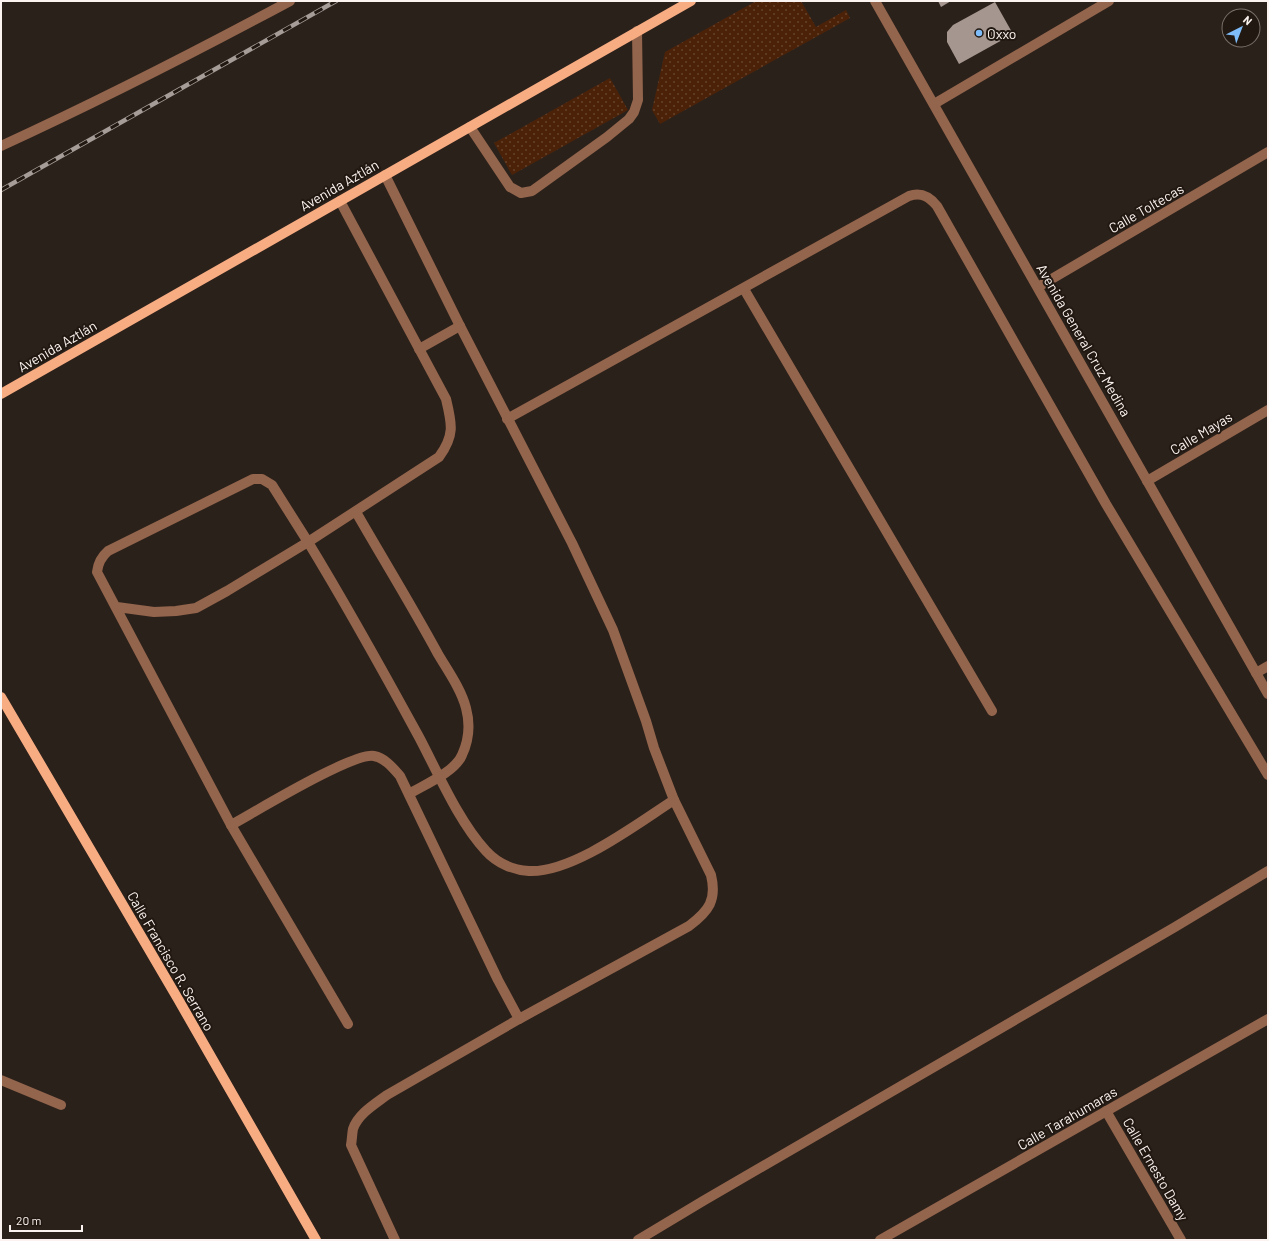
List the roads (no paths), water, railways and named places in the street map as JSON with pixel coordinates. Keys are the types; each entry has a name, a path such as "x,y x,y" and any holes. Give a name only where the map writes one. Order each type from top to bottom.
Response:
{"main road":[{"name":"Avenida Aztlán","path":"1,394 691,1"},
{"name":"Calle Francisco R. Serrano","path":"1,697 174,992 316,1240"}],"street":[{"path":"1,146 59,120 135,82 290,1"},
{"name":"Avenida General Cruz Medina","path":"876,1 1268,694"},
{"path":"934,104 1109,1"},
{"path":"470,127 510,187 521,193 532,191 607,137 629,119 634,112 638,100 637,31"},
{"name":"Calle Toltecas","path":"1038,287 1268,152"},
{"path":"385,175 460,326 572,543 613,630 646,720 654,748 674,800 711,874 713,885 711,905 702,917 689,926 519,1019 387,1095 360,1117 353,1129 351,1146 395,1240"},
{"path":"507,418 744,289 909,196 918,194 928,196 933,201 1106,504 1268,775"},
{"path":"117,607 154,612 196,608 227,592 308,542 439,457 448,441 451,435 451,420 446,400 340,201"},
{"path":"744,289 992,711"},
{"path":"420,349 460,326"},
{"name":"Calle Mayas","path":"1147,481 1268,410"},
{"path":"348,1024 232,825 97,572 97,566 103,555 108,551 253,479 262,479 272,485 341,595 457,810 471,832 486,851 498,861 515,869 530,871 549,869 570,863 591,852 674,800"},
{"path":"356,512 421,623 466,706 469,721 468,736 462,755 456,764 440,776 409,794"},
{"path":"1256,673 1268,666"},
{"path":"232,825 340,766 360,757 374,756 388,763 400,776 498,980 519,1019"},
{"path":"638,1240 1268,871"},
{"name":"Calle Tarahumaras","path":"880,1240 1268,1019"},
{"path":"1,1080 60,1105"},
{"name":"Calle Ernesto Damy","path":"1106,1111 1181,1240"}],"railway":[{"path":"1,190 336,1"}],"place":[{"name":"Oxxo","path":"979,33"}]}
